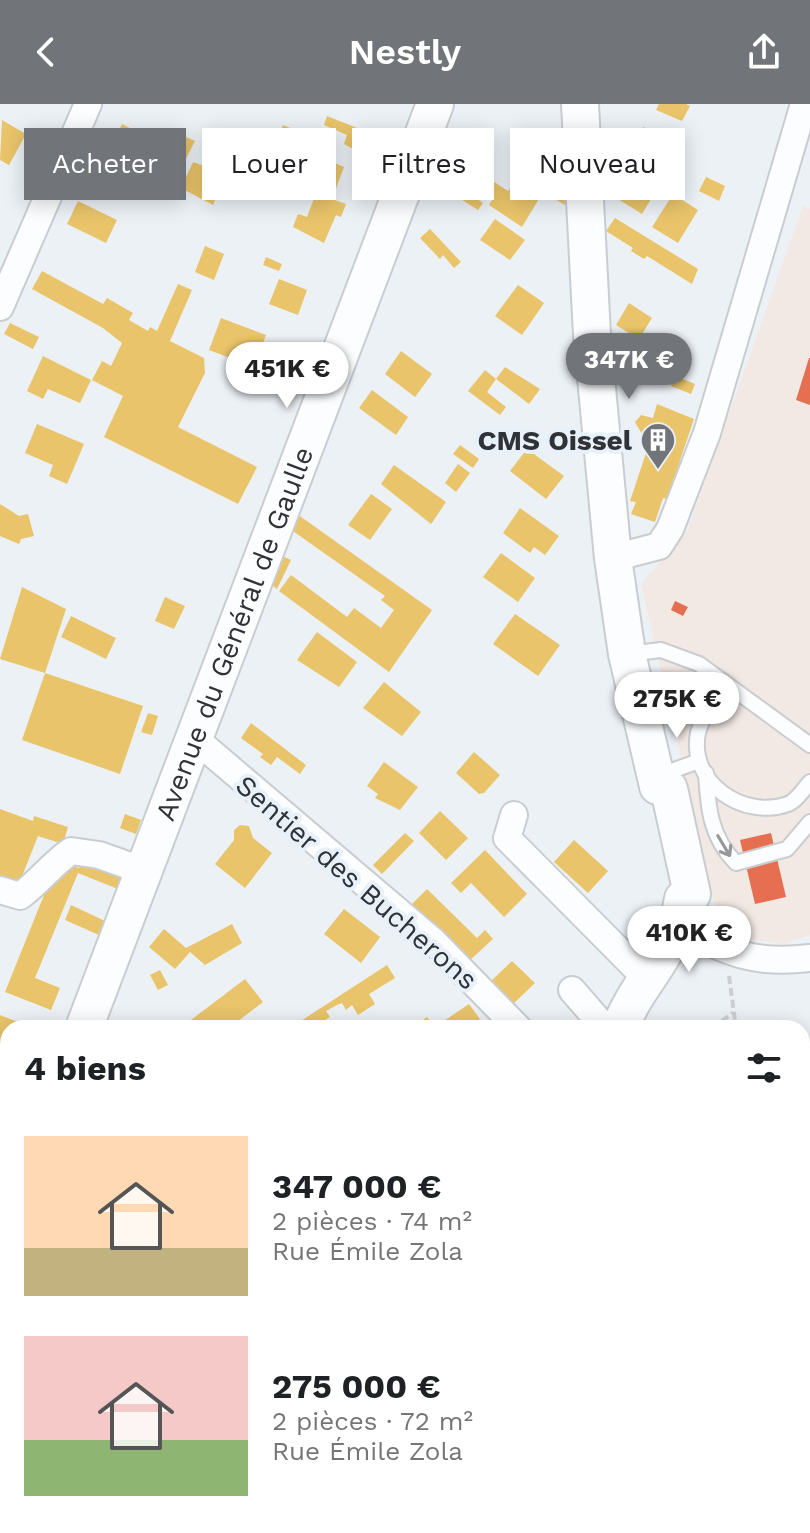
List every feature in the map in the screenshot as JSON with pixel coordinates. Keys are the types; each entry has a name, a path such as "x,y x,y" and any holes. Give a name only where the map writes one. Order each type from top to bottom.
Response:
{"main road":[{"name":"Avenue du Général de Gaulle","path":"87,1020 141,870 435,104"},
{"path":"580,104 592,335 613,558 627,654 657,782 650,792 680,913 625,1020"}],"street":[{"path":"0,307 88,104"},
{"path":"613,558 659,546 670,529 707,433 804,104"},
{"name":"Sentier des Bucherons","path":"194,738 434,942 510,1020"},
{"path":"514,815 507,838 648,980"},
{"path":"0,890 20,896 35,885 52,864 71,851 99,855 141,870"},
{"path":"680,913 728,953 775,962 810,958"},
{"path":"572,990 598,1020"}],"lane":[{"path":"627,654 661,650 699,664 810,745"},
{"path":"723,681 698,733 708,815 723,850 736,863 787,849 810,822"},
{"path":"657,782 703,767"},
{"path":"703,767 721,795 753,809 791,803 810,782"}],"path":[{"path":"727,966 734,1020"},
{"path":"723,1020 733,1013"}],"shaded area":[{"path":"803,206 810,209 810,935 781,944 748,938 716,912 641,584 688,529"}],"building: Logements":[{"path":"659,104 690,106 682,121 656,110"},
{"path":"327,116 357,128 352,128 352,148 344,144 347,135 324,125"},
{"path":"2,120 24,133 24,138 9,165 0,160"},
{"path":"186,137 195,141 186,159"},
{"path":"193,162 202,165 202,199 186,191 186,177"},
{"path":"336,164 344,167 336,188"},
{"path":"706,177 725,186 719,201 699,191"},
{"path":"494,182 508,191 510,188 510,200 538,200 522,227 489,205 494,200"},
{"path":"313,200 335,200 346,204 341,217 336,215 324,243 293,227 298,214 307,217"},
{"path":"462,200 479,200 483,203 478,210"},
{"path":"620,200 650,200 642,214"},
{"path":"669,200 682,200 698,210 678,243 652,227"},
{"path":"78,201 117,220 106,243 67,224"},
{"path":"615,218 698,269 692,284 647,256 644,259 631,251 633,248 606,231"},
{"path":"495,219 525,240 510,260 480,240"},
{"path":"430,229 461,262 454,268 443,255 440,259 420,238"},
{"path":"205,246 224,254 214,280 195,272"},
{"path":"266,257 282,264 279,271 263,265"},
{"path":"42,271 103,304 107,298 133,313 129,320 148,331 150,327 157,331 178,284 192,290 170,341 204,358 205,373 178,427 257,467 238,504 104,437 123,396 92,380 102,361 111,366 122,343 103,328 32,289"},
{"path":"279,279 307,290 298,315 269,304"},
{"path":"518,285 544,303 522,335 495,316"},
{"path":"629,303 652,318 639,339 616,325"},
{"path":"221,318 266,335 254,367 209,350"},
{"path":"10,323 39,337 33,349 4,334"},
{"path":"401,351 432,374 415,397 385,374"},
{"path":"43,356 91,380 80,403 48,389 43,399 27,391"},
{"path":"665,356 683,363 678,377 695,384 691,394 671,386 675,376 659,370"},
{"path":"627,357 648,369 635,389 617,379"},
{"path":"505,367 540,389 529,404 496,379"},
{"path":"485,370 496,379 487,392 506,407 500,415 468,391"},
{"path":"372,390 408,417 396,435 359,408"},
{"name":"CMS Oissel","path":"657,404 694,419 667,499 663,498 655,522 631,514 636,502 630,501 649,444 640,440 642,434 635,422 641,415 653,418"},
{"path":"37,424 84,444 67,484 49,476 53,465 25,453"},
{"path":"460,445 479,459 473,468 453,454"},
{"path":"527,449 564,476 546,499 510,471"},
{"path":"458,464 470,473 456,492 445,483"},
{"path":"394,465 446,502 431,524 381,484"},
{"path":"371,494 392,509 370,540 348,525"},
{"path":"0,504 19,516 28,514 34,536 21,539 19,544 0,536"},
{"path":"520,508 559,536 545,555 534,547 530,553 503,533"},
{"path":"297,514 432,610 389,672 279,591 291,575 347,617 354,608 381,628 394,610 381,600 385,596 290,529"},
{"path":"501,553 535,578 518,602 483,577"},
{"path":"280,555 291,560 277,589 269,583"},
{"path":"22,587 66,609 45,673 0,659"},
{"path":"165,597 185,606 174,629 155,621"},
{"path":"515,614 560,645 538,676 493,644"},
{"path":"71,616 116,638 106,659 61,637"},
{"path":"317,632 357,662 339,687 297,660"},
{"path":"45,673 143,706 120,774 22,740"},
{"path":"384,682 421,712 402,736 363,708"},
{"path":"148,713 158,716 152,735 141,732"},
{"path":"251,723 306,765 300,774 277,757 271,765 260,757 263,754 241,738"},
{"path":"474,752 500,775 484,793 479,794 456,773"},
{"path":"384,762 418,787 400,810 375,798 378,794 367,786"},
{"path":"0,809 33,821 34,816 68,827 63,844 38,836 17,889 0,884"},
{"path":"440,811 468,838 446,860 419,833"},
{"path":"125,814 141,820 136,834 120,828"},
{"path":"240,825 249,826 253,838 272,853 245,888 215,864 234,840 234,830"},
{"path":"405,833 414,841 382,874 373,865"},
{"path":"574,840 608,871 588,893 554,862"},
{"path":"485,850 527,894 504,917 471,883 461,893 451,883"},
{"path":"82,860 123,874 118,889 78,873 35,978 60,988 51,1010 5,992 44,895 40,893 52,875 61,878 66,864 79,868"},
{"path":"427,889 477,938 485,930 493,939 469,961 412,904"},
{"path":"71,905 105,921 99,935 65,920"},
{"path":"344,909 380,937 361,963 324,934"},
{"path":"232,924 242,943 205,965 190,952 175,969 149,947 164,929 186,948"},
{"path":"512,961 535,983 512,1005 490,982"},
{"path":"387,965 395,978 369,994 375,1004 358,1015 352,1005 346,1010 342,1003 326,1011 330,1017 325,1020 302,1020"},
{"path":"160,970 168,985 158,990 150,975"},
{"path":"245,979 263,1002 239,1020 191,1020"},
{"path":"469,1004 480,1019 478,1020 445,1020"}],"building: Commerces":[{"path":"810,358 810,405 796,400"},
{"path":"675,601 688,607 683,616 671,610"},
{"path":"771,833 786,897 755,904 740,840"}],"place":[{"name":"CMS Oissel","path":"658,471"}]}
